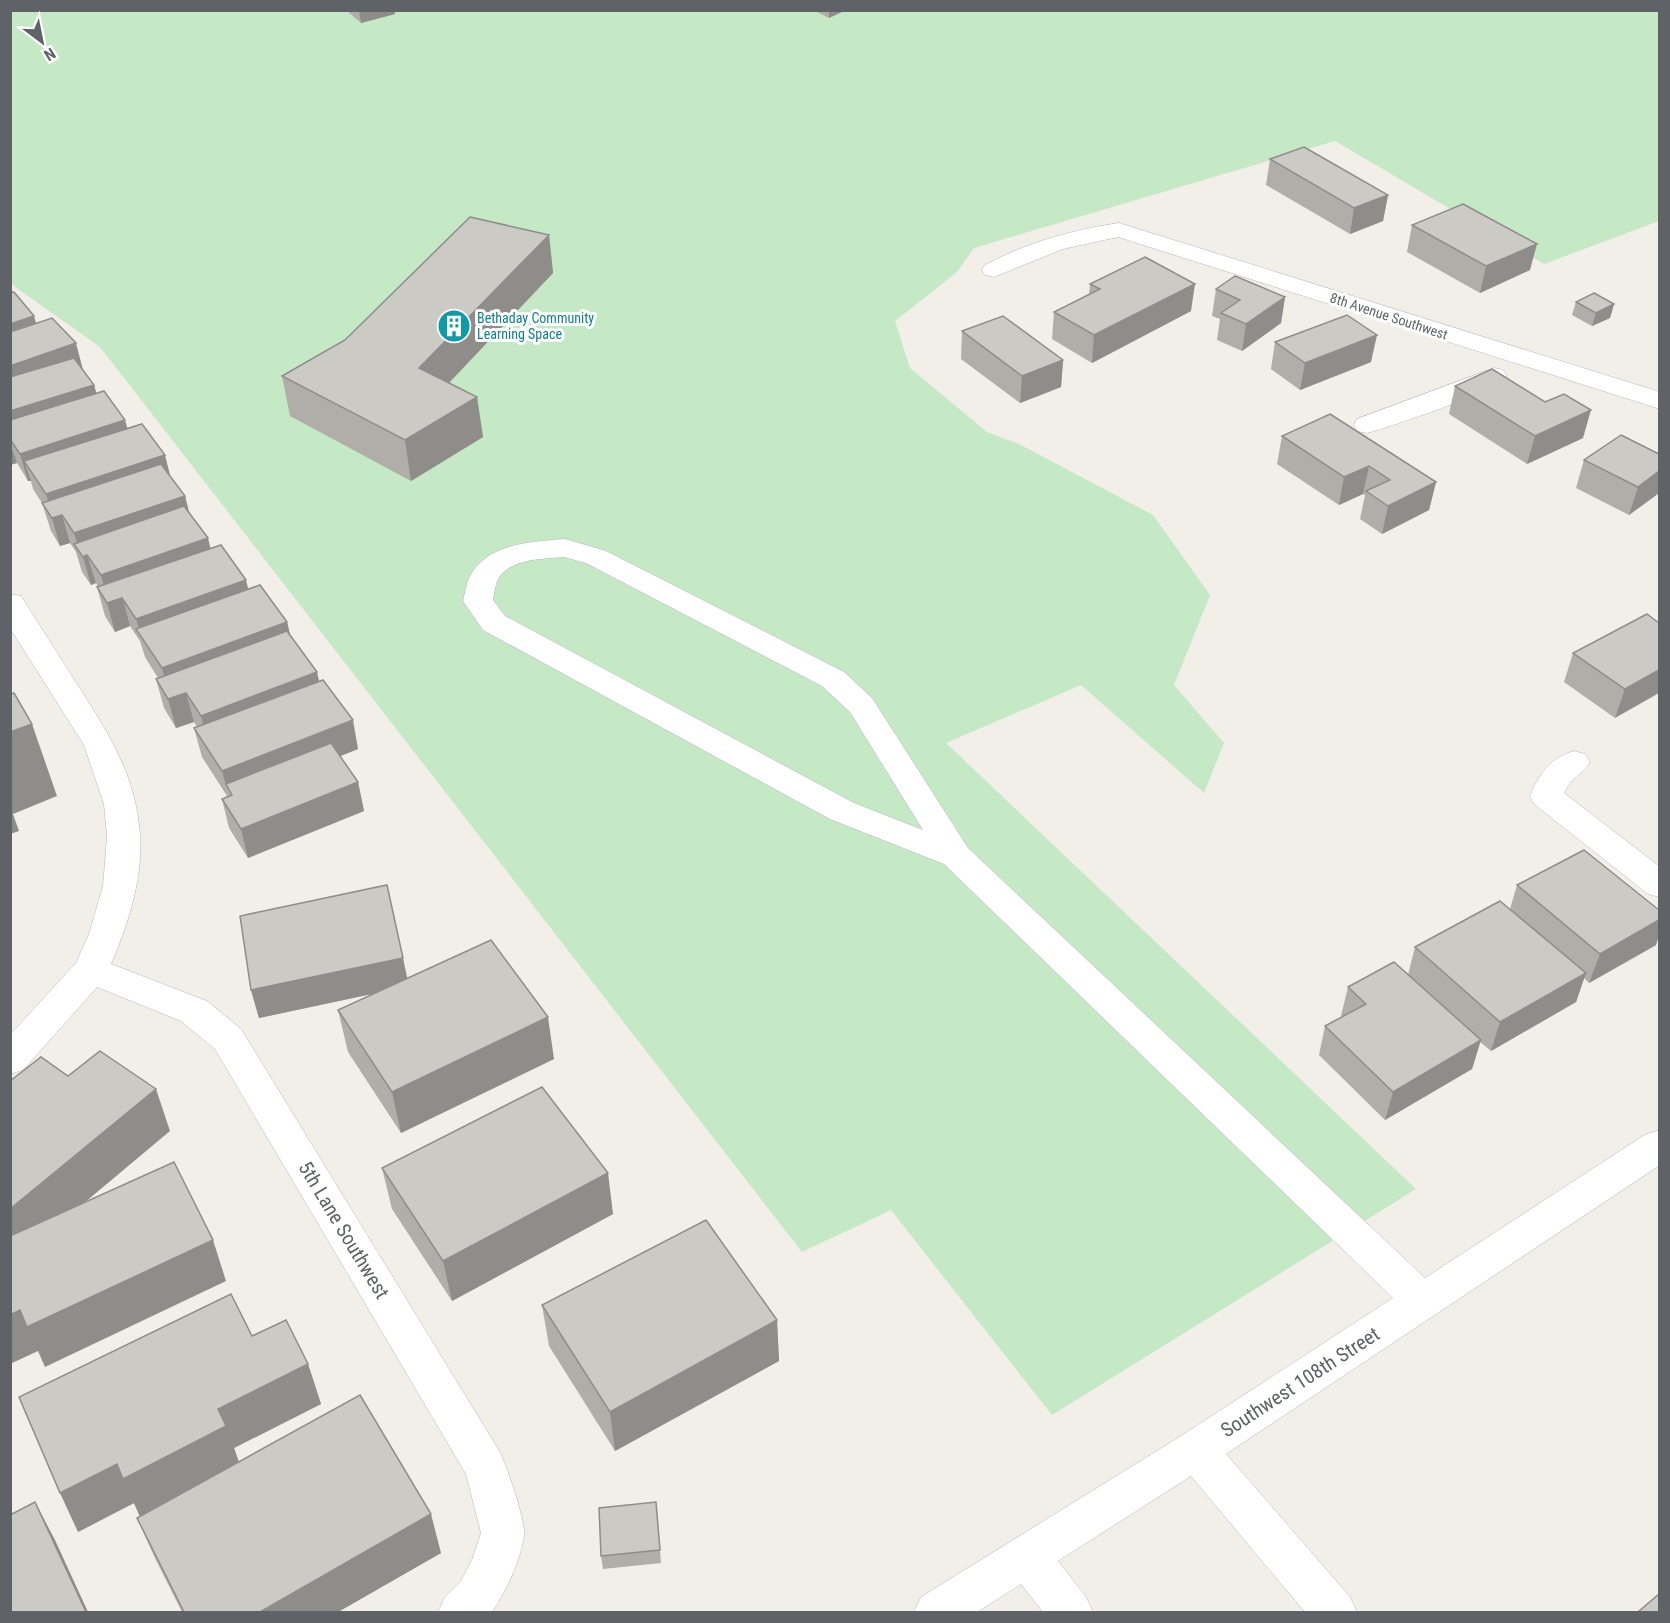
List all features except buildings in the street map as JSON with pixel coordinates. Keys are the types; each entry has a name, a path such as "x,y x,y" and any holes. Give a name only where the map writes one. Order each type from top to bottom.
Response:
{"street":[{"name":"8th Avenue Southwest","path":"994,270 1025,253 1056,242 1119,230 1659,401"},
{"path":"1367,426 1457,392 1528,360"},
{"path":"956,856 842,811 494,623 478,601 483,579 497,562 529,551 565,548 596,557 833,679 861,705 956,856 1424,1302"},
{"path":"10,1060 91,970 106,934 120,886 124,837 120,804 100,745 12,608"},
{"path":"1574,762 1553,778 1546,796 1659,885"},
{"name":"5th Lane Southwest","path":"91,970 194,1011 228,1039 486,1468 503,1533 492,1566 477,1596 462,1612"},
{"name":"Southwest 108th Street","path":"937,1612 1196,1450 1424,1302 1659,1145"},
{"path":"1196,1450 1334,1612"},
{"path":"1027,1556 1070,1612"}],"green space":[{"path":"10,11 1659,11 1659,221 1544,264 1335,141 974,248 957,272 895,321 910,368 987,432 1019,444 1153,515 1210,595 1174,685 1224,743 1204,793 1081,685 946,743 1416,1189 1052,1415 891,1210 802,1252 100,347 11,284"}],"place":[{"name":"Bethaday Community Learning Space","path":"454,326"}]}
